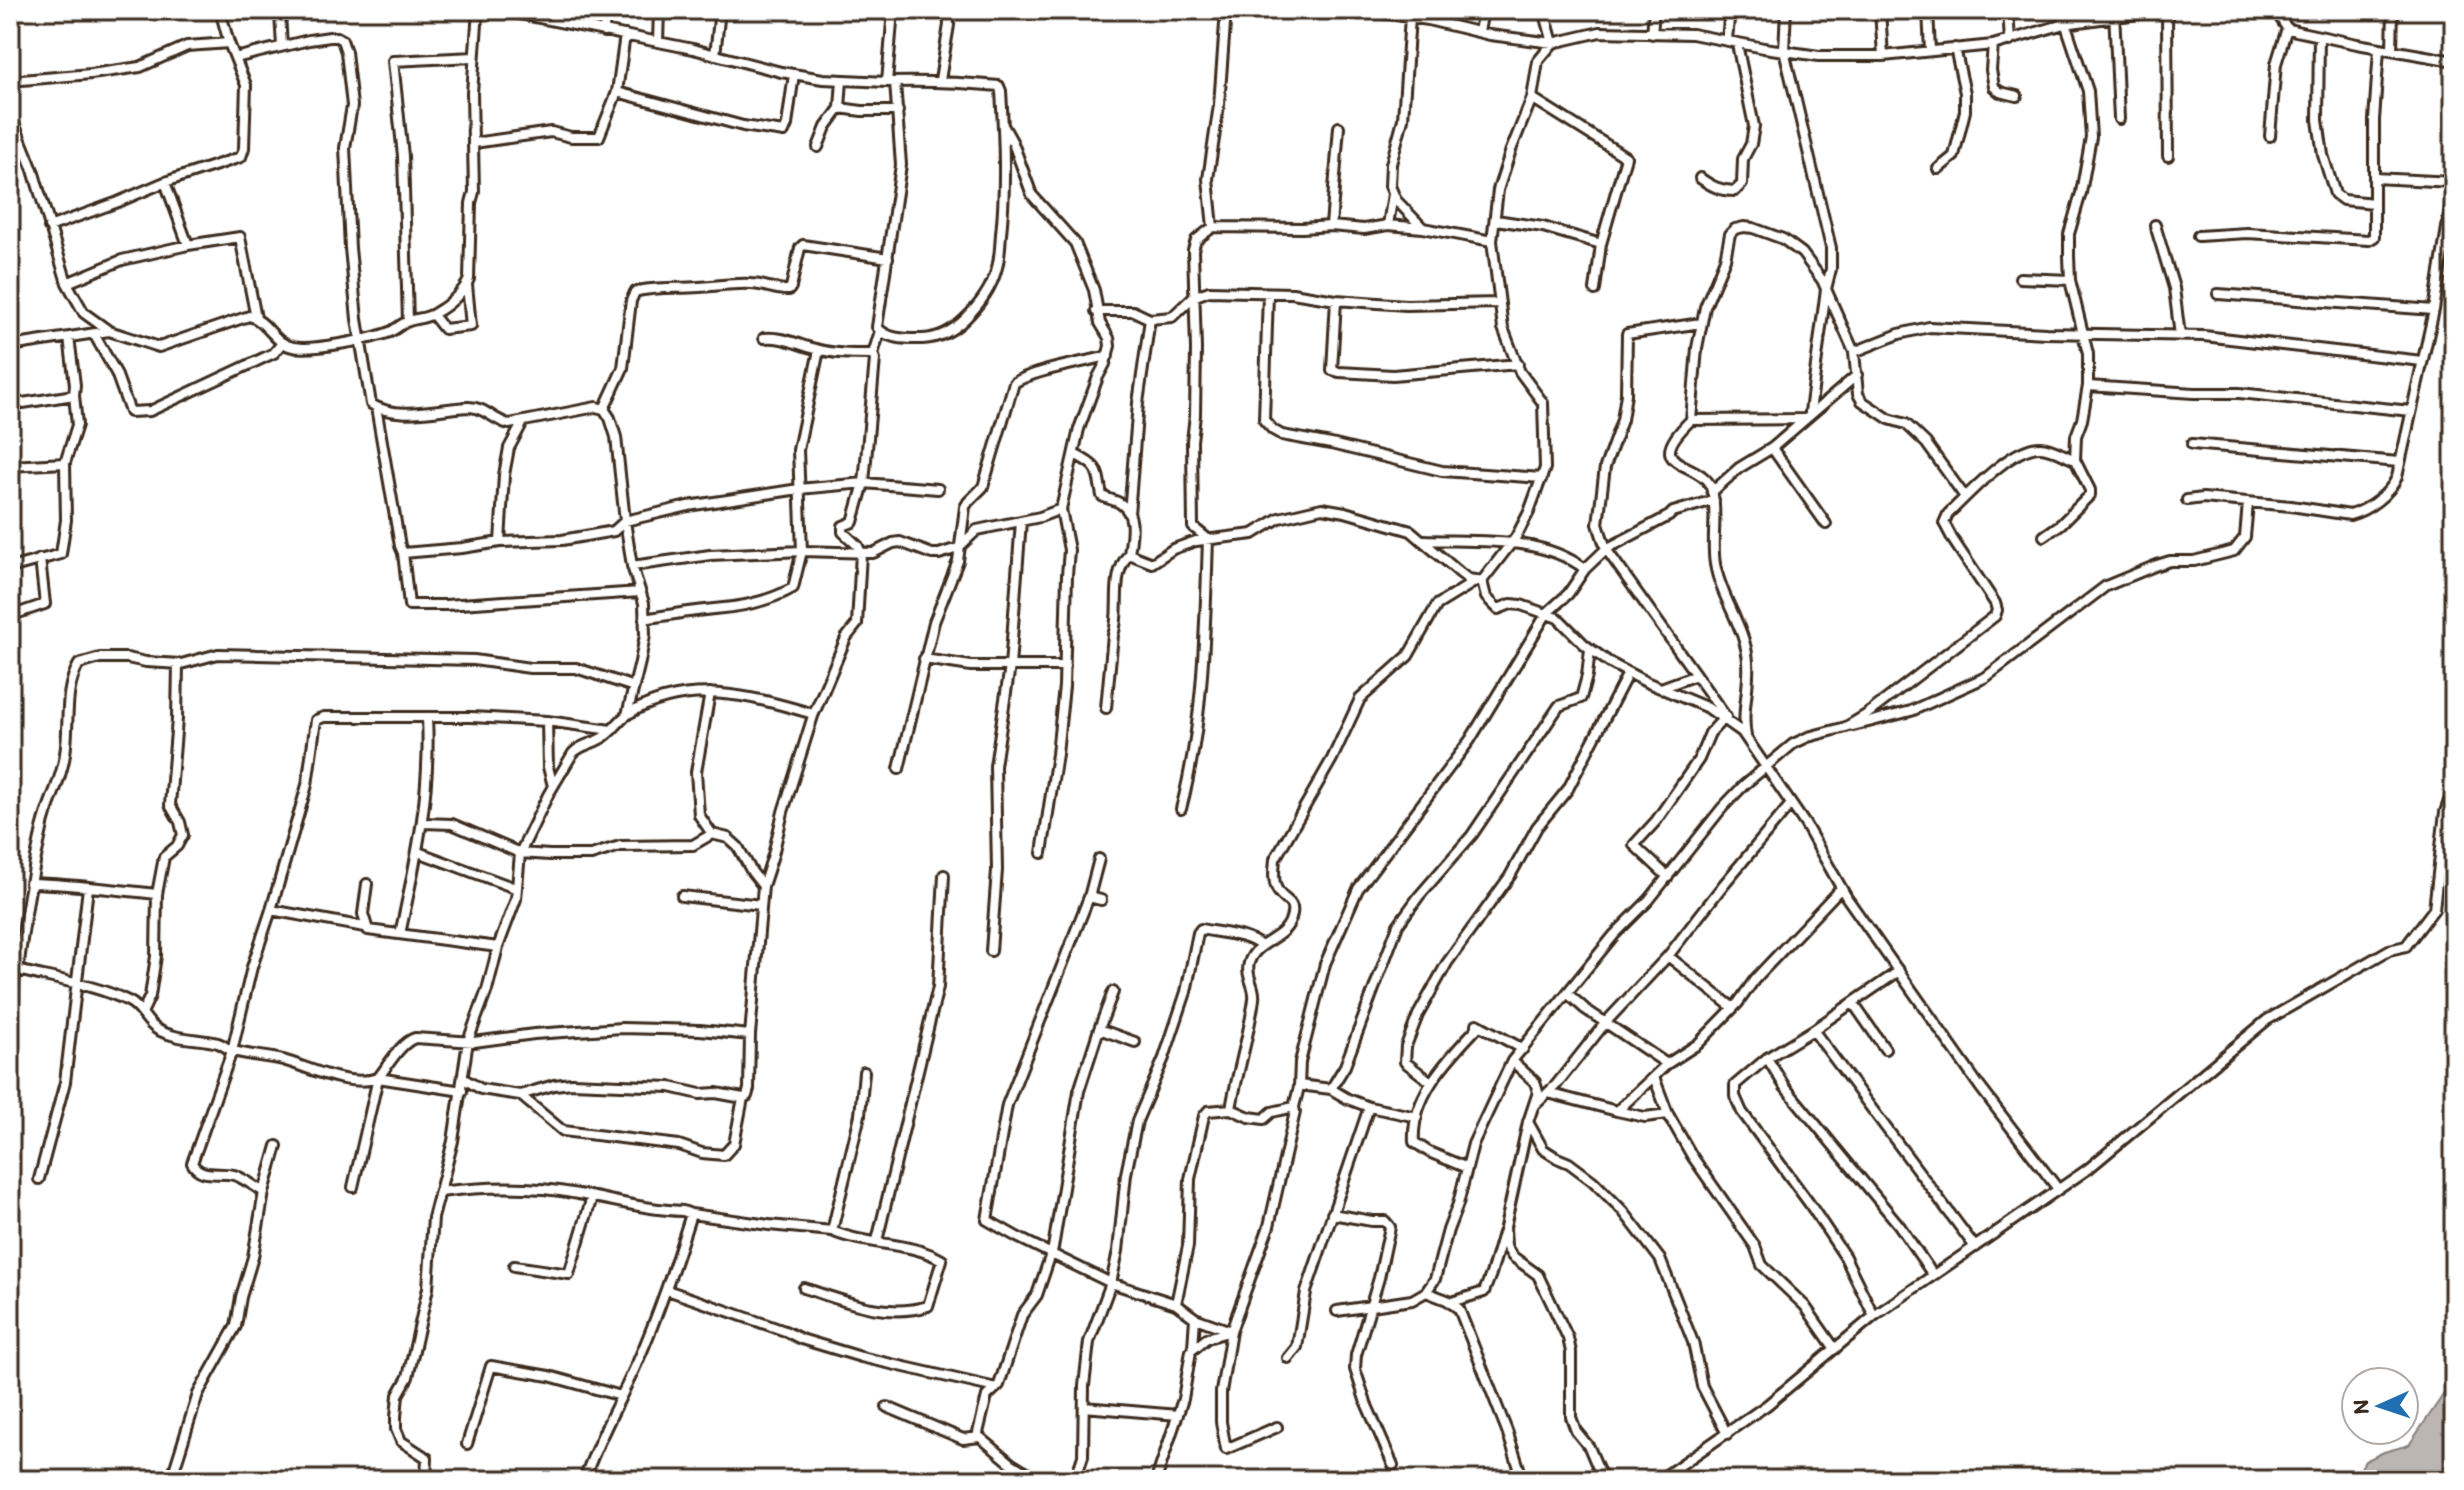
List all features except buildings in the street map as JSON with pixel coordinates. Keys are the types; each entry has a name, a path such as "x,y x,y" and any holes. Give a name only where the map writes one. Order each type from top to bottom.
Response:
{"street":[{"path":"49,227 165,182 241,157 246,85 220,10"},
{"path":"281,10 282,46"},
{"path":"433,315 444,329 471,326 467,284 471,269 474,57 478,10"},
{"path":"500,10 794,74 842,80 940,80 999,86 1005,202 997,270 987,292 965,319 946,334 913,339 893,338 880,331"},
{"path":"604,32 605,10"},
{"path":"658,42 659,10"},
{"path":"715,55 720,10"},
{"path":"520,1095 563,1131 679,1145 702,1153 724,1155 734,1144 743,1098 749,1089 750,1035 763,886 813,716 846,638 857,624 861,553 843,532 843,526 853,522 864,483 873,354 880,331 878,320 901,165 898,111 891,82 893,10"},
{"path":"940,80 949,25 948,10"},
{"path":"1213,227 1208,179 1219,105 1226,10"},
{"path":"1364,10 1509,38 1553,43 1600,32 1692,34 1819,56 1883,56 1993,45 2024,34 2114,13 2167,10 2168,156"},
{"path":"1479,32 1483,10"},
{"path":"1544,10 1553,43"},
{"path":"1652,34 1654,10"},
{"path":"1727,39 1730,10"},
{"path":"1786,10 1784,50 1830,236 1831,269 1807,416"},
{"path":"1880,10 1883,56"},
{"path":"1928,10 1930,51"},
{"path":"2008,10 2010,41"},
{"path":"2044,536 2090,495 2075,460 2076,436 2088,386 2088,354 2070,280 2069,234 2081,193 2091,137 2088,91 2061,10"},
{"path":"2275,10 2287,28 2379,49 2454,61"},
{"path":"2392,50 2393,10"},
{"path":"2114,13 2119,119"},
{"path":"1410,17 1403,119 1391,164 1390,186 1393,194 1423,228"},
{"path":"2270,136 2276,64 2287,28"},
{"path":"474,143 551,132 571,137 599,137 617,92 625,35"},
{"path":"2319,36 2318,120 2323,155 2335,194 2343,200 2374,203"},
{"path":"235,58 282,46 337,37 342,40 352,106 345,148 350,248 369,400 376,407 387,411 430,412 470,407 500,422 523,422 596,407 604,409 610,418 616,437 632,566 644,603 643,649 627,715"},
{"path":"10,81 140,67 187,46 229,43"},
{"path":"1231,1109 1254,1000 1247,972 1249,963 1253,953 1287,928 1293,911 1291,902 1280,894 1273,877 1275,859 1332,759 1360,699 1408,656 1437,605 1479,581 1511,543 1529,512 1542,478 1545,468 1543,403 1528,384 1503,328 1492,241 1498,190 1532,98 1538,61 1553,43"},
{"path":"1700,178 1725,191 1735,191 1742,184 1743,159 1751,144 1754,126 1737,44"},
{"path":"1993,45 1991,70 1994,87 2000,92 2017,96"},
{"path":"1938,169 1954,156 1965,111 1965,93 1955,48"},
{"path":"2198,236 2247,233 2369,240 2374,237 2374,120 2379,49"},
{"path":"408,321 403,156 393,61 474,57"},
{"path":"617,92 743,126 784,132 794,74"},
{"path":"818,147 826,127 840,108 842,80"},
{"path":"1532,98 1626,157 1601,244 1595,290"},
{"path":"840,108 898,111"},
{"path":"10,113 33,170 67,283 84,313 109,331 159,347 249,316 256,318 282,343 297,348 317,347 394,331 408,321 433,315 467,284"},
{"path":"1003,126 1013,143 1032,195 1075,243 1094,290 1100,323 1109,338 1108,356 1079,429 1061,509 1069,550 1065,666 1057,754 1042,853"},
{"path":"1331,226 1339,127"},
{"path":"2187,500 2203,498 2355,515 2389,491 2397,477 2434,310 2454,182 2374,178"},
{"path":"165,182 188,245"},
{"path":"1388,225 1393,194"},
{"path":"1496,220 1543,227 1601,244"},
{"path":"1208,539 1193,527 1192,441 1196,349 1193,250 1196,240 1213,227 1331,226 1364,229 1388,225 1492,241"},
{"path":"2155,225 2174,288 2180,336"},
{"path":"1691,420 1701,323 1725,259 1730,234 1735,229 1753,228 1794,245 1813,268 1826,289 1854,352 1858,394 1862,401 1889,419 1906,424 1926,443 1965,497"},
{"path":"67,283 122,260 240,237 256,318"},
{"path":"604,409 623,368 631,301 635,292 727,284 754,284 789,290 803,245 888,258"},
{"path":"2020,278 2070,280"},
{"path":"1096,311 1133,311 1150,319 1172,317 1193,297 1209,291 1292,293 1406,305 1499,303"},
{"path":"1268,293 1264,420 1273,430 1282,435 1442,471 1542,478"},
{"path":"2218,294 2434,310"},
{"path":"1336,300 1332,370 1393,375 1518,364"},
{"path":"1106,708 1116,626 1117,588 1124,559 1129,554 1138,403 1150,319"},
{"path":"1701,323 1627,334 1626,394 1622,420 1605,467 1598,524 1606,549 1727,722"},
{"path":"1854,352 1899,334 1929,327 2253,340 2422,361"},
{"path":"10,346 109,331"},
{"path":"94,334 116,373 130,412 150,411 274,353 282,343"},
{"path":"10,568 61,554 66,520 65,463 77,425 69,337"},
{"path":"764,338 778,337 819,350 870,354"},
{"path":"644,619 735,609 776,597 793,588 802,551 798,450 819,350"},
{"path":"899,769 934,622 958,561 965,507 983,487 1014,383 1026,377 1108,356"},
{"path":"1277,1427 1226,1449 1221,1422 1221,1392 1231,1331 1269,1226 1295,1112 1300,1062 1325,964 1358,889 1470,740 1547,613 1568,594 1585,569 1606,549 1673,512 1713,496 1739,468 1772,448 1857,375"},
{"path":"2088,386 2239,393 2411,411"},
{"path":"10,405 74,395"},
{"path":"376,407 403,553 406,597 411,606 640,592"},
{"path":"1746,736 1743,715 1748,655 1715,565 1713,496 1706,481 1674,459 1671,444 1691,420 1807,416"},
{"path":"500,542 506,462 509,448 523,422"},
{"path":"2192,444 2399,462"},
{"path":"1846,727 1995,616 1995,603 1944,523 1948,514 2013,456 2027,449 2042,447 2075,460"},
{"path":"1772,448 1826,524"},
{"path":"1074,454 1097,468 1102,496 1122,504 1129,514"},
{"path":"10,466 65,463"},
{"path":"403,553 500,542 562,540 614,531 625,521 688,506 799,489 864,483 938,489"},
{"path":"1337,1311 1412,1300 1426,1292 1435,1279 1478,1133 1512,1061 1614,935 1649,900 1722,808 1765,767 1793,744 1808,737 1911,711 1986,677 2106,586 2170,561 2194,561 2234,551 2245,537 2248,503"},
{"path":"1129,554 1152,563 1173,549 1208,539 1253,534 1279,518 1322,508 1401,528 1423,540 1460,573 1479,581 1486,597 1498,609 1511,604 1558,618 1590,649 1628,673 1708,708 1746,736 1805,824 1841,888 1980,1087 2058,1189"},
{"path":"632,566 710,555 802,551 873,553 900,542 939,554 950,552 977,530 1040,517 1061,509"},
{"path":"991,951 997,870 995,766 1010,666 1021,521"},
{"path":"1181,809 1190,775 1204,662 1208,539"},
{"path":"1423,540 1524,544 1572,559 1585,569"},
{"path":"10,616 45,604 40,559"},
{"path":"1331,1089 1345,1066 1398,925 1472,835 1559,706 1581,698 1590,649"},
{"path":"10,1061 14,969 44,820 65,755 72,676 79,664 113,658 178,664 218,654 474,660 530,668 576,668 634,687"},
{"path":"924,659 971,666 1065,666"},
{"path":"142,1013 150,996 156,956 157,894 164,857 177,846 183,835 180,822 170,805 178,664"},
{"path":"1431,1082 1405,1062 1406,1046 1418,1015 1447,963 1510,876 1537,827 1568,789 1628,673"},
{"path":"1661,688 1696,675"},
{"path":"426,1480 427,1458 401,1441 396,1429 398,1395 408,1377 428,1288 433,1218 453,1141 468,1041 516,899 520,853 526,838 573,753 584,744 602,739 627,715 685,693 710,693 751,697 813,716"},
{"path":"710,693 696,772 699,815 712,834 728,838 738,847 763,886"},
{"path":"264,1192 235,1175 204,1173 194,1168 192,1163 232,1051 252,967 307,785 316,720 324,717 471,717 547,721 611,730"},
{"path":"400,934 423,823 429,752 427,718"},
{"path":"547,721 548,767 553,786"},
{"path":"1668,877 1634,845 1656,821 1699,759 1710,733 1727,722"},
{"path":"1659,1480 1767,1405 1874,1316 2124,1140 2267,1020 2389,950 2409,944 2435,905 2445,812 2454,787"},
{"path":"1535,1105 1668,956 1791,804"},
{"path":"423,823 452,824 520,853 591,855 620,846 693,845 712,834"},
{"path":"418,852 515,888"},
{"path":"1099,859 1089,897 1007,1105 987,1220 1111,1283 1176,1304 1195,1318 1231,1331"},
{"path":"877,1241 938,987 944,875"},
{"path":"30,883 76,884 88,888 157,894"},
{"path":"365,927 363,914 367,884"},
{"path":"39,1179 65,1082 88,888"},
{"path":"1617,1111 1667,1064 1698,1044 1841,888"},
{"path":"682,896 761,905"},
{"path":"1089,897 1101,900"},
{"path":"271,910 365,927 372,931 498,947"},
{"path":"1075,1480 1083,1456 1089,1342 1111,1283 1118,1251 1126,1174 1137,1121 1164,1058 1186,992 1196,929 1243,938 1261,946"},
{"path":"1668,956 1732,1007"},
{"path":"14,969 131,1002 148,1024 179,1037 280,1059 340,1078 371,1081 378,1078 462,1091"},
{"path":"1874,1316 1845,1257 1794,1180 1742,1112 1735,1096 1735,1085 1767,1058 1899,971"},
{"path":"977,1437 987,1396 999,1385 1022,1315 1037,1295 1052,1254 1079,1091 1113,992"},
{"path":"1567,993 1585,1009 1667,1064"},
{"path":"1853,1003 1885,1049"},
{"path":"1467,1168 1414,1142 1417,1117 1431,1082 1477,1028 1477,1024 1523,1049"},
{"path":"353,1187 378,1078 408,1041 429,1038 468,1041 622,1028 750,1035"},
{"path":"1099,1029 1135,1042"},
{"path":"1813,1030 1975,1247"},
{"path":"1767,1058 1785,1087 1899,1225 1933,1275"},
{"path":"1452,1302 1484,1292 1505,1227 1528,1122 1538,1092 1535,1082 1512,1061"},
{"path":"832,1231 860,1115 864,1072"},
{"path":"1654,1077 1668,1114 1692,1156 1755,1246 1762,1265 1805,1306 1835,1349"},
{"path":"464,1079 481,1089 520,1095 572,1083 670,1087 700,1094 716,1093 743,1098"},
{"path":"1299,1085 1331,1089 1369,1107 1417,1117"},
{"path":"1548,1093 1637,1116 1668,1114"},
{"path":"1176,1304 1188,1246 1190,1179 1204,1116 1208,1111 1231,1109 1249,1117 1264,1119 1272,1112 1294,1107"},
{"path":"1288,1358 1297,1347 1306,1292 1369,1107"},
{"path":"1528,1122 1543,1149 1593,1181 1623,1211 1660,1259 1693,1342 1702,1386 1727,1434"},
{"path":"171,1480 198,1394 236,1326 253,1257 264,1192 277,1146"},
{"path":"440,1192 518,1187 592,1197 691,1214 832,1231 942,1260 928,1306 920,1308 873,1310 804,1288"},
{"path":"514,1266 569,1274 592,1197"},
{"path":"584,1480 667,1290 691,1214"},
{"path":"1332,1214 1385,1221 1390,1227 1355,1369 1393,1465"},
{"path":"1505,1227 1508,1251 1538,1275 1568,1338 1571,1352 1571,1417 1576,1431 1589,1447 1603,1480"},
{"path":"667,1290 801,1339 861,1357 996,1388"},
{"path":"1426,1292 1452,1302 1463,1317 1523,1480"},
{"path":"1156,1480 1183,1399 1195,1318"},
{"path":"1193,1347 1207,1338 1231,1331"},
{"path":"467,1444 491,1366 549,1376 621,1396"},
{"path":"887,1407 963,1439 977,1437 1038,1480"},
{"path":"1084,1407 1178,1415"}],"shaded area":[{"path":"2454,1379 2454,1480 2354,1480 2365,1461 2405,1446 2420,1446 2420,1429"}]}
